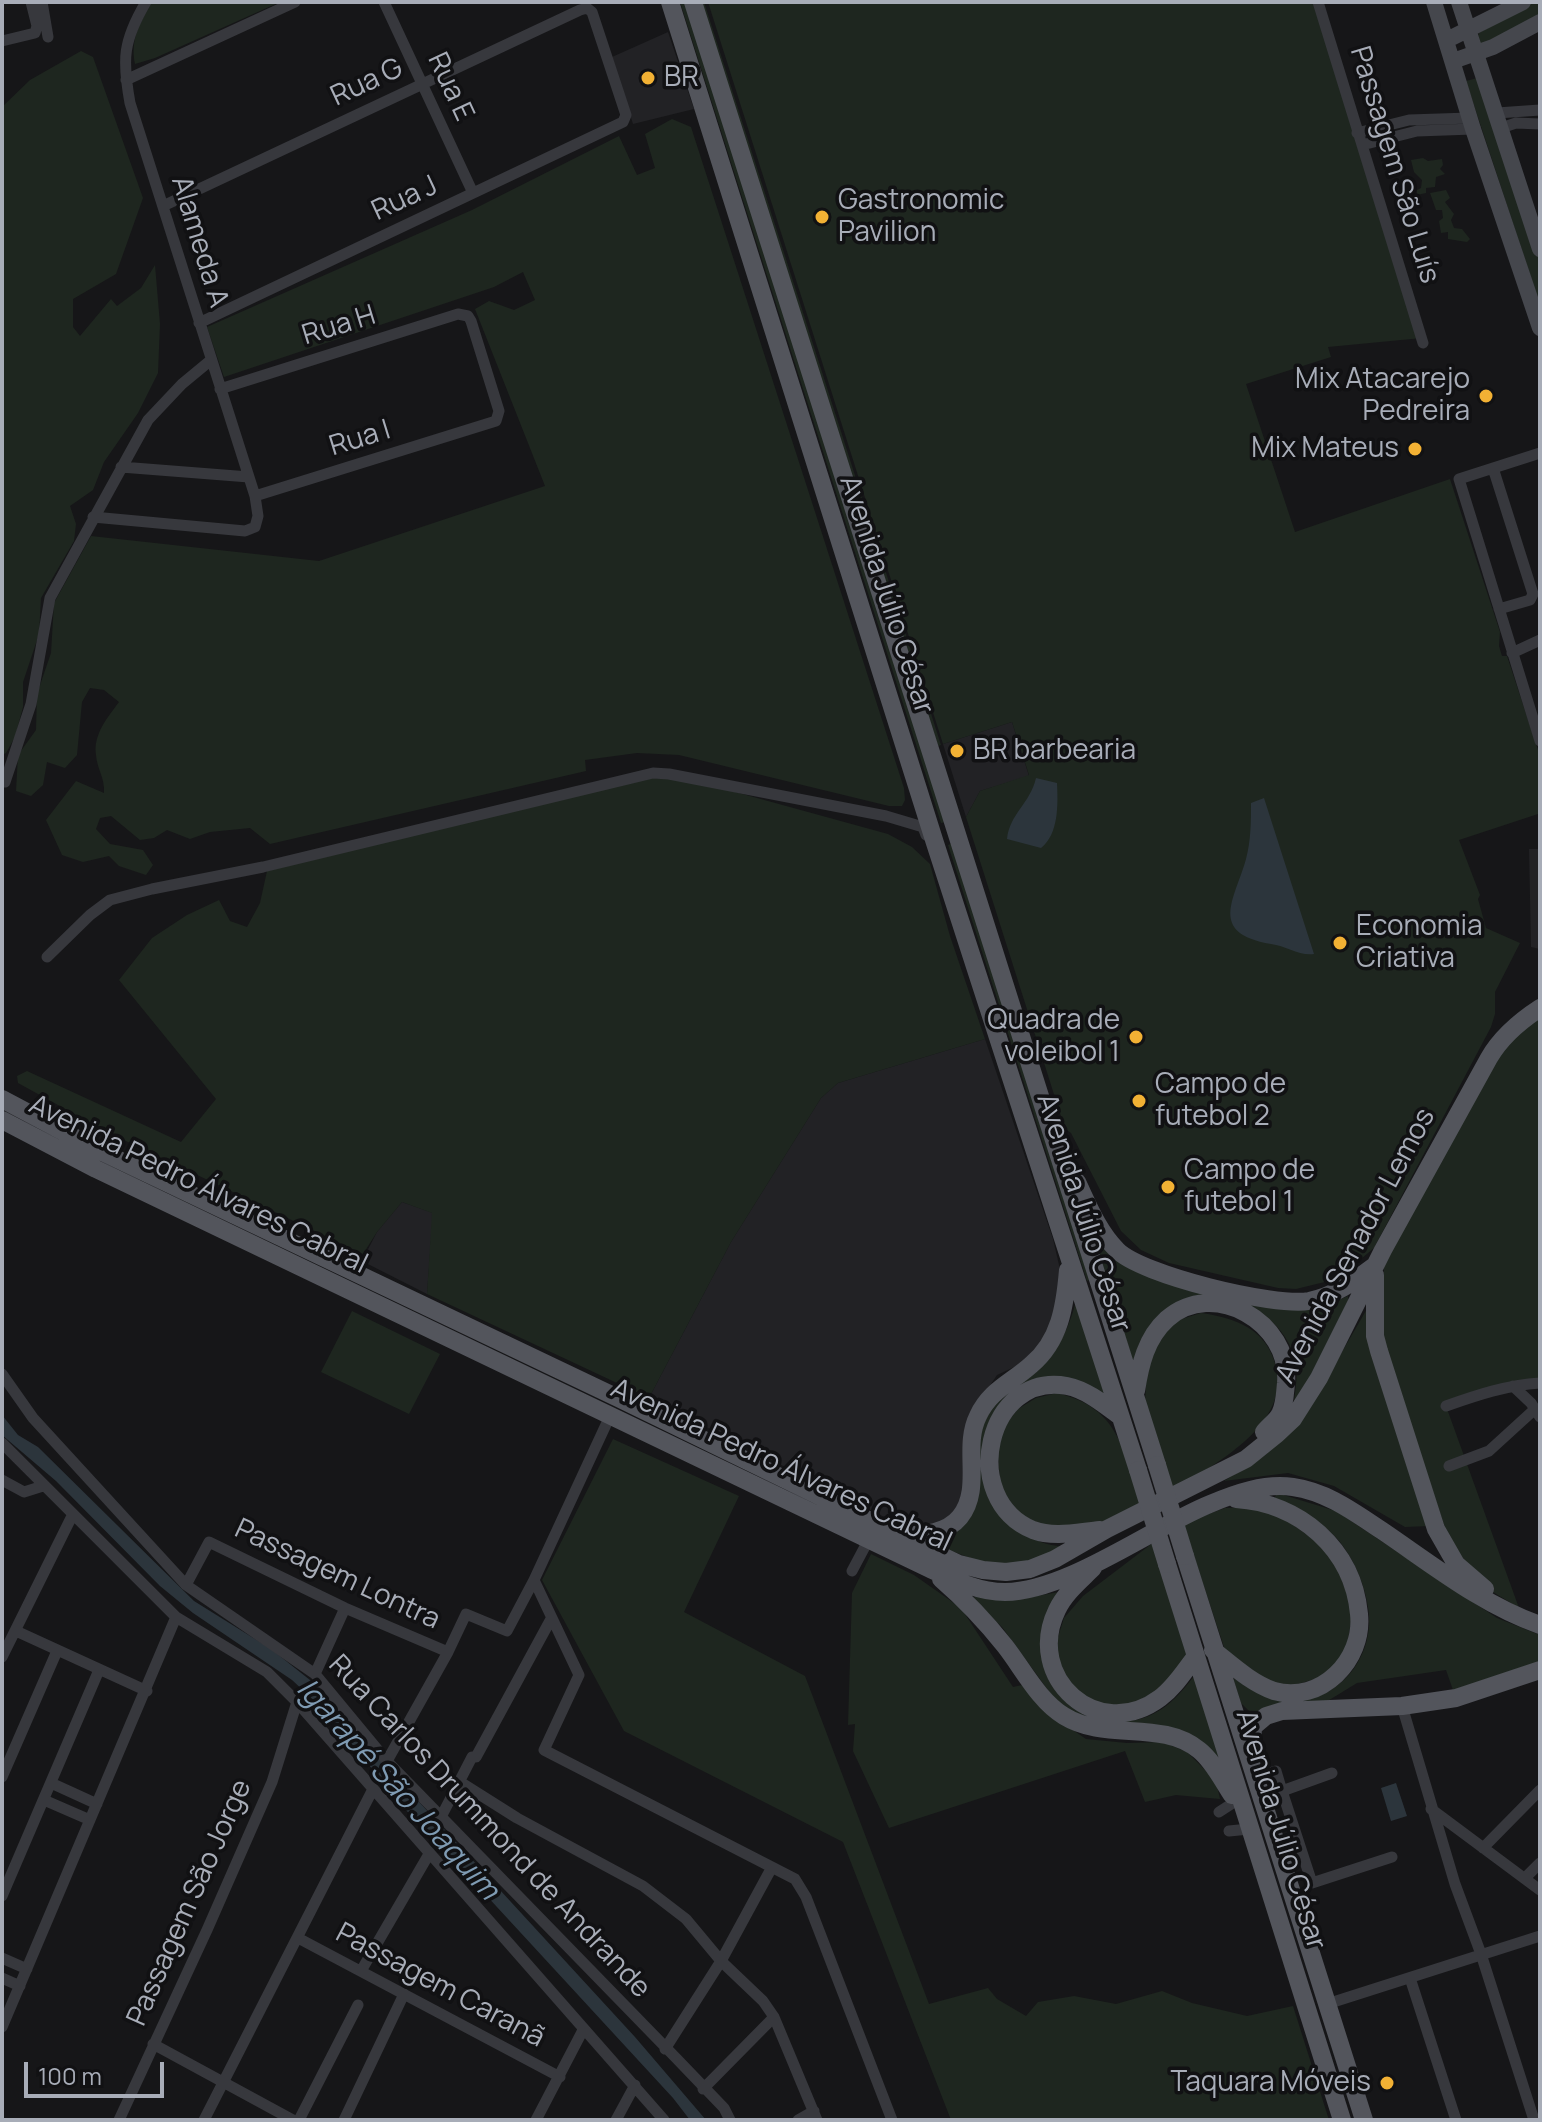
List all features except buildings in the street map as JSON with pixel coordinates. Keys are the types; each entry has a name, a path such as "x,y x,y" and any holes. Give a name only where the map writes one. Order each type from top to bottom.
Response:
{"main road":[{"name":"Avenida Júlio César","path":"670,2 1068,1260 1138,1470 1176,1560"},
{"name":"Avenida Júlio César","path":"693,2 1157,1465 1176,1560 1204,1653 1243,1814 1342,2120"},
{"path":"1434,2 1471,124 1540,328"},
{"path":"1459,2 1540,249"},
{"path":"1447,40 1523,2"},
{"path":"1453,61 1477,54 1540,22"},
{"name":"Avenida Senador Lemos","path":"1196,1486 1246,1459 1293,1419 1319,1378 1497,1044 1540,1008"},
{"name":"Avenida Pedro Álvares Cabral","path":"2,1099 100,1151 959,1564 1006,1572 1030,1569 1196,1486"},
{"path":"1046,1115 1096,1220 1118,1252 1134,1263 1263,1300 1290,1302 1310,1300 1347,1287 1377,1266"},
{"name":"Avenida Pedro Álvares Cabral","path":"2,1120 96,1169 969,1585 1004,1592 1027,1590 1059,1579 1182,1515 1264,1487 1291,1486 1317,1492 1342,1504 1476,1595 1540,1625"},
{"path":"894,1533 915,1535 935,1532 953,1525 961,1516 971,1488 971,1447 975,1422 990,1396 1032,1365 1057,1330 1066,1295 1068,1260"},
{"path":"1377,1266 1375,1336 1436,1529 1456,1564 1511,1613"},
{"path":"1135,1398 1140,1363 1150,1342 1168,1318 1181,1311 1198,1304 1214,1303 1232,1307 1271,1331 1285,1358 1287,1374 1281,1413 1244,1452 1208,1474 1196,1486"},
{"path":"1107,1529 1045,1533 1020,1523 1008,1513 995,1494 988,1470 988,1453 992,1434 1006,1410 1021,1395 1044,1388 1070,1387 1096,1398 1121,1417"},
{"path":"1104,1557 1068,1592 1057,1609 1049,1635 1050,1657 1058,1679 1068,1693 1093,1710 1129,1712 1160,1698 1204,1653 1276,1691 1312,1691 1329,1682 1351,1655 1360,1615 1339,1553 1321,1532 1267,1502 1226,1498"},
{"path":"930,1569 975,1611 1047,1702 1062,1715 1102,1731 1149,1732 1184,1740 1209,1759 1243,1814"},
{"name":"Avenida Júlio César","path":"1204,1653 1270,1827 1364,2120"},
{"path":"1270,1827 1270,1803 1252,1745 1253,1727 1266,1716 1282,1711 1402,1706 1456,1698 1540,1670"}],"street":[{"path":"2,41 35,33 37,26 31,2"},
{"path":"42,2 48,37"},
{"name":"Alameda A","path":"146,2 124,53 130,103 255,496"},
{"path":"126,80 295,2"},
{"name":"Rua E","path":"384,2 473,193"},
{"name":"Passagem São Luís","path":"1318,2 1423,343"},
{"name":"Rua G","path":"163,206 587,8 592,12 626,115"},
{"path":"1499,120 1540,110"},
{"name":"Rua J","path":"199,323 623,122 626,115"},
{"path":"1357,133 1409,120 1471,124"},
{"path":"1499,120 1540,124"},
{"path":"1362,145 1417,131 1471,124"},
{"name":"Rua H","path":"220,389 458,314 468,316 471,321 499,411 496,421 479,427"},
{"path":"5,782 31,704 50,598 148,420 182,384 211,360"},
{"name":"Rua I","path":"255,496 479,427"},
{"path":"1540,453 1459,479 1540,741"},
{"path":"121,467 249,477"},
{"path":"1493,468 1533,594 1530,600 1499,609"},
{"path":"93,517 245,531 251,530 257,522 255,496"},
{"path":"1512,653 1540,640"},
{"path":"47,957 110,900 263,867 653,773 886,816 923,827 928,841 935,843"},
{"name":"Rua Carlos Drummond de Andrande","path":"2,1374 33,1418 186,1585 315,1674 387,1761 724,2108 730,2120"},
{"path":"1446,1406 1513,1386 1540,1383"},
{"path":"1449,1466 1489,1451 1537,1413 1513,1386"},
{"path":"387,1761 466,1614 507,1631 610,1416"},
{"path":"2,1443 176,1617 267,1672 297,1702 664,2120"},
{"path":"2,1480 24,1492 43,1486"},
{"path":"3,1651 16,1631 72,1516"},
{"path":"852,1571 869,1539"},
{"name":"Passagem Lontra","path":"186,1585 209,1542 345,1608 448,1652"},
{"path":"534,1580 579,1675 544,1750 795,1879 806,1897 892,2120"},
{"path":"315,1674 345,1608"},
{"path":"2,2027 176,1617"},
{"path":"441,1817 551,1619"},
{"path":"16,1631 147,1691"},
{"path":"4,1769 57,1651"},
{"path":"2,1896 99,1670"},
{"name":"Passagem São Jorge","path":"119,2120 272,1782 297,1702"},
{"path":"1402,1706 1455,1884 1481,1954 1534,2120"},
{"path":"1260,1776 1276,1771 1312,1883 1392,1857"},
{"path":"1282,1791 1332,1773"},
{"name":"Rua Carlos Drummond de Andrande","path":"460,1782 517,1818 643,1886 686,1919 721,1961 763,2001 774,2017 816,2116"},
{"path":"51,1783 97,1804"},
{"path":"204,2120 373,1789"},
{"path":"1483,1848 1540,1790"},
{"path":"44,1800 90,1820"},
{"path":"1431,1808 1540,1890"},
{"path":"1219,1812 1243,1814"},
{"path":"1229,1831 1243,1814"},
{"path":"361,1971 429,1854"},
{"path":"1525,1878 1540,1863"},
{"path":"665,2049 721,1961 771,1869"},
{"path":"1327,2004 1540,1936"},
{"name":"Passagem Caranã","path":"298,1938 560,2077"},
{"path":"2,1958 27,1969"},
{"path":"2,1978 20,1986"},
{"path":"1410,1978 1456,2120"},
{"path":"344,2120 404,1994"},
{"path":"299,2120 358,2005"},
{"path":"703,2089 774,2017"},
{"path":"536,2120 583,2030"},
{"path":"153,2044 225,2083 276,2116 293,2120"},
{"path":"616,2120 635,2085"},
{"path":"798,2120 816,2116"}],"shaded area":[{"path":"152,2 280,2 135,64 135,39"},
{"path":"680,2 685,2 946,822 941,823"},
{"path":"700,2 704,2 941,745 938,746"},
{"path":"708,2 1314,2 1422,338 1328,347 1331,357 1246,384 1295,532 1450,479 1500,632 1502,656 1507,656 1540,756 1540,818 1538,814 1459,840 1480,895 1478,899 1486,928 1520,943 1495,992 1495,1014 1491,1027 1374,1248 1337,1279 1296,1289 1278,1288 1169,1263 1141,1250 1121,1231 1071,1133 1065,1129 966,817 980,791 1029,775 1012,722 943,744"},
{"path":"1533,2 1540,2 1540,20 1481,46 1479,33"},
{"path":"668,32 694,109 633,124 612,57"},
{"path":"81,51 93,57 143,198 116,274 73,299 73,327 80,336 111,299 117,306 141,288 155,265 160,324 158,373 138,413 104,462 93,490 70,506 76,524 74,541 41,598 39,634 23,682 23,707 15,737 2,755 2,107 30,80"},
{"path":"1481,77 1540,257 1540,305 1466,81"},
{"path":"672,119 691,127 904,788 902,806 889,806 679,755 637,753 585,760 586,771 270,844 250,828 210,832 190,839 167,830 154,838 140,840 111,816 100,818 96,829 110,844 143,850 153,865 146,875 119,866 109,856 83,862 62,855 46,820 76,781 104,793 97,760 97,740 102,726 119,702 104,690 90,688 82,702 77,755 65,768 47,762 43,785 31,796 16,791 18,755 36,730 37,694 51,653 54,603 91,536 319,561 545,486 475,309 489,301 514,310 535,300 523,272 494,287 224,377 207,327 472,210 619,136 637,175 655,168 645,134"},
{"path":"1423,158 1428,161 1442,159 1440,169 1445,174 1436,177 1435,187 1426,188 1426,193 1417,195 1422,180 1414,172 1411,160"},
{"path":"1446,190 1450,198 1445,202 1454,214 1451,220 1454,228 1462,229 1470,239 1467,242 1448,239 1448,232 1441,233 1439,221 1443,218 1442,210 1436,210 1430,193"},
{"path":"1012,722 1029,776 980,791 966,817 943,744"},
{"path":"642,778 688,779 888,834 912,847 930,864 950,936 985,1039 838,1083 821,1098 731,1242 649,1398 427,1294 432,1213 402,1202 363,1254 107,1132 18,1083 17,1076 27,1071 181,1142 216,1099 119,980 152,938 187,915 219,900 230,921 247,927 260,903 267,871"},
{"path":"953,843 1092,1279 1087,1281 948,845"},
{"path":"1529,849 1540,849 1540,949 1531,947"},
{"path":"1540,1008 1540,1383 1446,1406 1519,1608 1480,1584 1457,1564 1376,1321 1384,1277 1384,1254 1489,1058"},
{"path":"985,1039 1053,1239 1062,1278 1056,1313 1042,1341 1025,1362 997,1375 971,1414 966,1497 951,1518 920,1529 892,1521 649,1398 731,1242 821,1098 838,1083"},
{"path":"402,1202 433,1213 427,1294 362,1261 377,1232"},
{"path":"1090,1227 1155,1278 1341,1299 1348,1296 1307,1384 1294,1402 1296,1365 1285,1337 1256,1311 1229,1302 1198,1298 1178,1302 1155,1324 1133,1361"},
{"path":"1077,1297 1109,1400 1075,1381 1047,1377 1027,1386 994,1416 1004,1520 1035,1540 1070,1547 1024,1563 983,1563 926,1541 953,1534 967,1521 977,1495 978,1451 984,1423 1001,1400 1051,1356 1067,1328"},
{"path":"1367,1309 1429,1526 1405,1527 1334,1486 1288,1473 1224,1481 1265,1455 1308,1410"},
{"path":"352,1311 440,1354 409,1414 321,1372"},
{"path":"1201,1313 1233,1320 1252,1330 1267,1345 1278,1379 1275,1400 1250,1437 1172,1492 1145,1401 1147,1369 1155,1347 1172,1322"},
{"path":"1057,1393 1095,1409 1107,1421 1124,1450 1142,1506 1097,1526 1061,1531 1038,1524 1016,1511 999,1486 997,1435 1018,1409 1036,1398"},
{"path":"613,1439 739,1496 684,1612 805,1676 929,2004 988,1988 997,1999 1026,2016 1038,2002 1074,1996 1116,2004 1162,1991 1192,2003 1247,2016 1293,2006 1329,2120 951,2120 843,1842 624,1731 542,1580"},
{"path":"1277,1493 1336,1511 1497,1618 1540,1635 1540,1664 1453,1690 1446,1670 1357,1683 1326,1702 1255,1717 1241,1703 1233,1678 1276,1700 1299,1701 1314,1697 1329,1691 1352,1671 1366,1643 1369,1627 1364,1590 1344,1547 1317,1521 1274,1499"},
{"path":"1253,1507 1282,1517 1331,1552 1353,1609 1341,1660 1319,1678 1291,1686 1274,1683 1246,1670 1225,1650 1183,1523 1225,1508"},
{"path":"1154,1542 1189,1657 1168,1685 1125,1708 1097,1706 1062,1677 1058,1637 1064,1618 1083,1596"},
{"path":"871,1554 914,1575 961,1608 1013,1687 1027,1684 1048,1713 1086,1739 1127,1743 1163,1742 1187,1752 1216,1781 1220,1799 1176,1795 1145,1802 1125,1751 889,1828 853,1751 855,1724 848,1725 852,1593"},
{"path":"1064,1591 1045,1663 1046,1674 1061,1697 1078,1712 1095,1718 1113,1721 1139,1719 1169,1704 1194,1676 1227,1772 1210,1750 1079,1718 1053,1697 1002,1627 973,1600 976,1594 1021,1599"}],"water":[{"path":"1036,778 1057,783 1054,827 1041,848 1007,839 1012,822"},
{"path":"1264,798 1314,954 1303,954 1251,939 1232,923 1232,901 1249,845 1251,803"},
{"name":"Igarapé São Joaquim","path":"2,1415 18,1435 38,1447 194,1601 271,1649 320,1688 353,1730 635,2037 706,2120 690,2120 473,1881 440,1851 321,1707 292,1680 193,1613 160,1586 56,1481 2,1435"},
{"path":"1396,1783 1407,1816 1391,1821 1381,1788"}],"place":[{"name":"BR","path":"648,78"},
{"name":"Gastronomic Pavilion","path":"822,217"},
{"name":"Mix Atacarejo Pedreira","path":"1486,396"},
{"name":"Mix Mateus","path":"1415,449"},
{"name":"BR barbearia","path":"957,751"},
{"name":"Economia Criativa","path":"1340,943"},
{"name":"Quadra de voleibol 1","path":"1136,1037"},
{"name":"Campo de futebol 2","path":"1139,1101"},
{"name":"Campo de futebol 1","path":"1168,1187"},
{"name":"Taquara Móveis","path":"1387,2083"}]}
